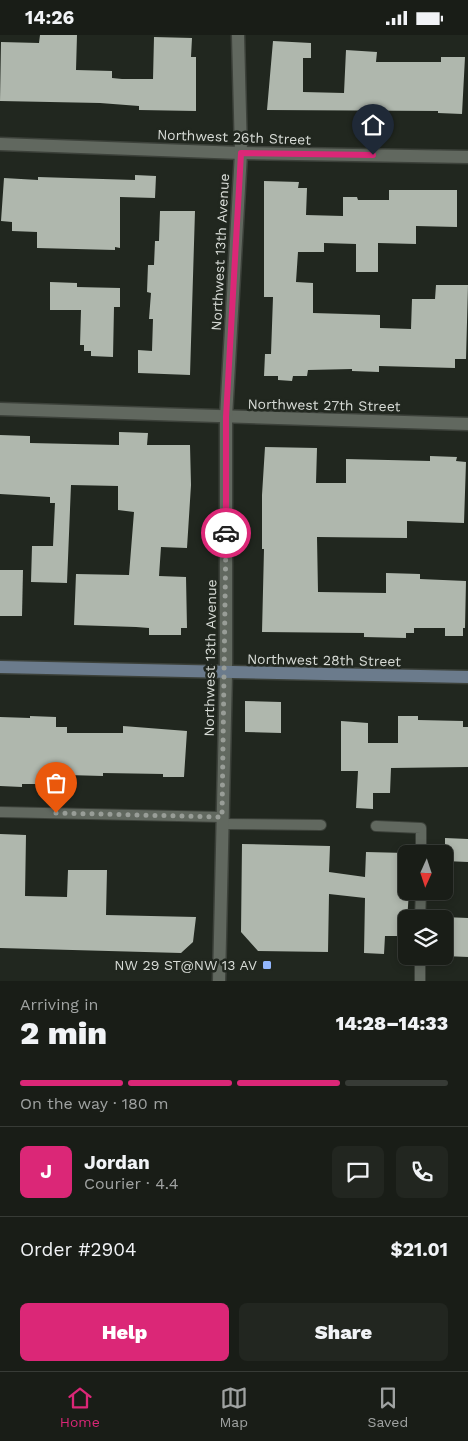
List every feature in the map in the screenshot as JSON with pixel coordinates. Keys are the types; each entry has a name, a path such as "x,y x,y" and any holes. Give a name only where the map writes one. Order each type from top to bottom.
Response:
{"street":[{"name":"Northwest 13th Avenue","path":"218,981 226,673 226,417 241,153 238,35"},
{"name":"Northwest 26th Street","path":"0,144 241,153 468,157"},
{"name":"Northwest 27th Street","path":"0,409 468,424"},
{"name":"Northwest 28th Street","path":"0,667 468,677"}],"lane":[{"path":"0,812 321,825"},
{"path":"376,826 421,828 421,845"},
{"path":"420,965 420,981"}],"building":[{"path":"40,35 77,35 76,70 112,71 112,78 122,79 153,79 154,37 192,38 191,57 196,57 196,111 139,110 139,106 100,103 0,101 1,42 39,43"},
{"path":"273,41 311,43 311,58 303,58 303,92 344,93 346,50 377,52 376,62 441,62 441,57 465,57 462,114 438,113 438,111 267,110"},
{"path":"135,175 156,176 155,198 120,197 120,248 115,247 115,250 37,248 37,232 12,231 12,222 1,221 4,178 38,180 38,177 135,180"},
{"path":"264,181 299,182 298,188 307,188 306,215 343,216 343,197 357,197 358,200 389,200 389,190 457,190 457,227 416,226 416,244 378,243 378,272 356,272 356,244 324,243 324,252 298,252 296,282 313,283 313,313 380,315 380,328 411,329 412,299 435,299 436,285 468,285 466,359 455,359 455,368 379,366 379,372 352,371 352,369 308,370 307,376 293,376 292,381 278,380 278,376 264,376 265,354 271,354 273,297 264,297"},
{"path":"160,211 195,211 190,375 138,373 138,350 152,351 153,319 149,319 151,293 147,292 148,265 154,265 155,241 159,241"},
{"path":"50,282 77,283 77,287 120,288 120,307 114,307 113,357 91,356 91,351 84,351 84,345 80,345 81,310 50,310"},
{"path":"119,432 148,433 147,445 190,445 191,485 187,548 161,547 159,576 186,577 187,628 181,628 181,635 149,635 149,628 74,625 76,574 129,575 134,512 118,510 118,486 71,485 67,583 31,582 32,546 53,546 55,503 50,503 50,497 0,494 0,435 30,436 30,443 119,445"},
{"path":"265,447 317,448 316,483 346,483 346,459 430,461 430,456 457,457 456,461 466,462 464,523 407,521 407,538 317,537 318,592 386,593 386,573 420,574 420,579 466,581 465,628 463,628 463,636 445,636 445,628 414,628 414,633 406,633 406,638 364,637 364,633 262,632 264,549 262,549 262,495"},
{"path":"0,570 23,570 22,616 0,616"},
{"path":"245,701 281,702 281,733 245,732"},
{"path":"30,716 56,717 56,727 67,727 67,733 123,733 123,726 187,731 184,777 163,777 163,774 103,773 103,776 67,775 66,784 22,784 22,787 0,786 0,717 30,718"},
{"path":"398,716 418,716 418,720 463,721 463,727 468,727 468,767 391,768 390,793 373,793 373,809 356,808 358,771 341,771 341,721 368,723 368,743 398,743"},
{"path":"0,834 26,835 25,896 67,897 68,870 107,870 106,915 196,917 193,942 181,953 0,948"},
{"path":"445,838 468,839 468,862 453,861 453,845 445,845"},
{"path":"242,844 330,846 329,872 365,877 366,852 398,853 398,900 408,900 408,910 398,910 398,936 385,936 384,954 364,953 365,898 329,894 328,952 258,951 241,932"},
{"path":"453,917 468,918 468,957 453,956"}],"way so far":[{"path":"56,813 222,817 226,673 226,533"}],"place":[{"name":"NW 29 ST@NW 13 AV","path":"267,965"}],"route":[{"path":"226,533 226,417 241,153 373,155"}]}
